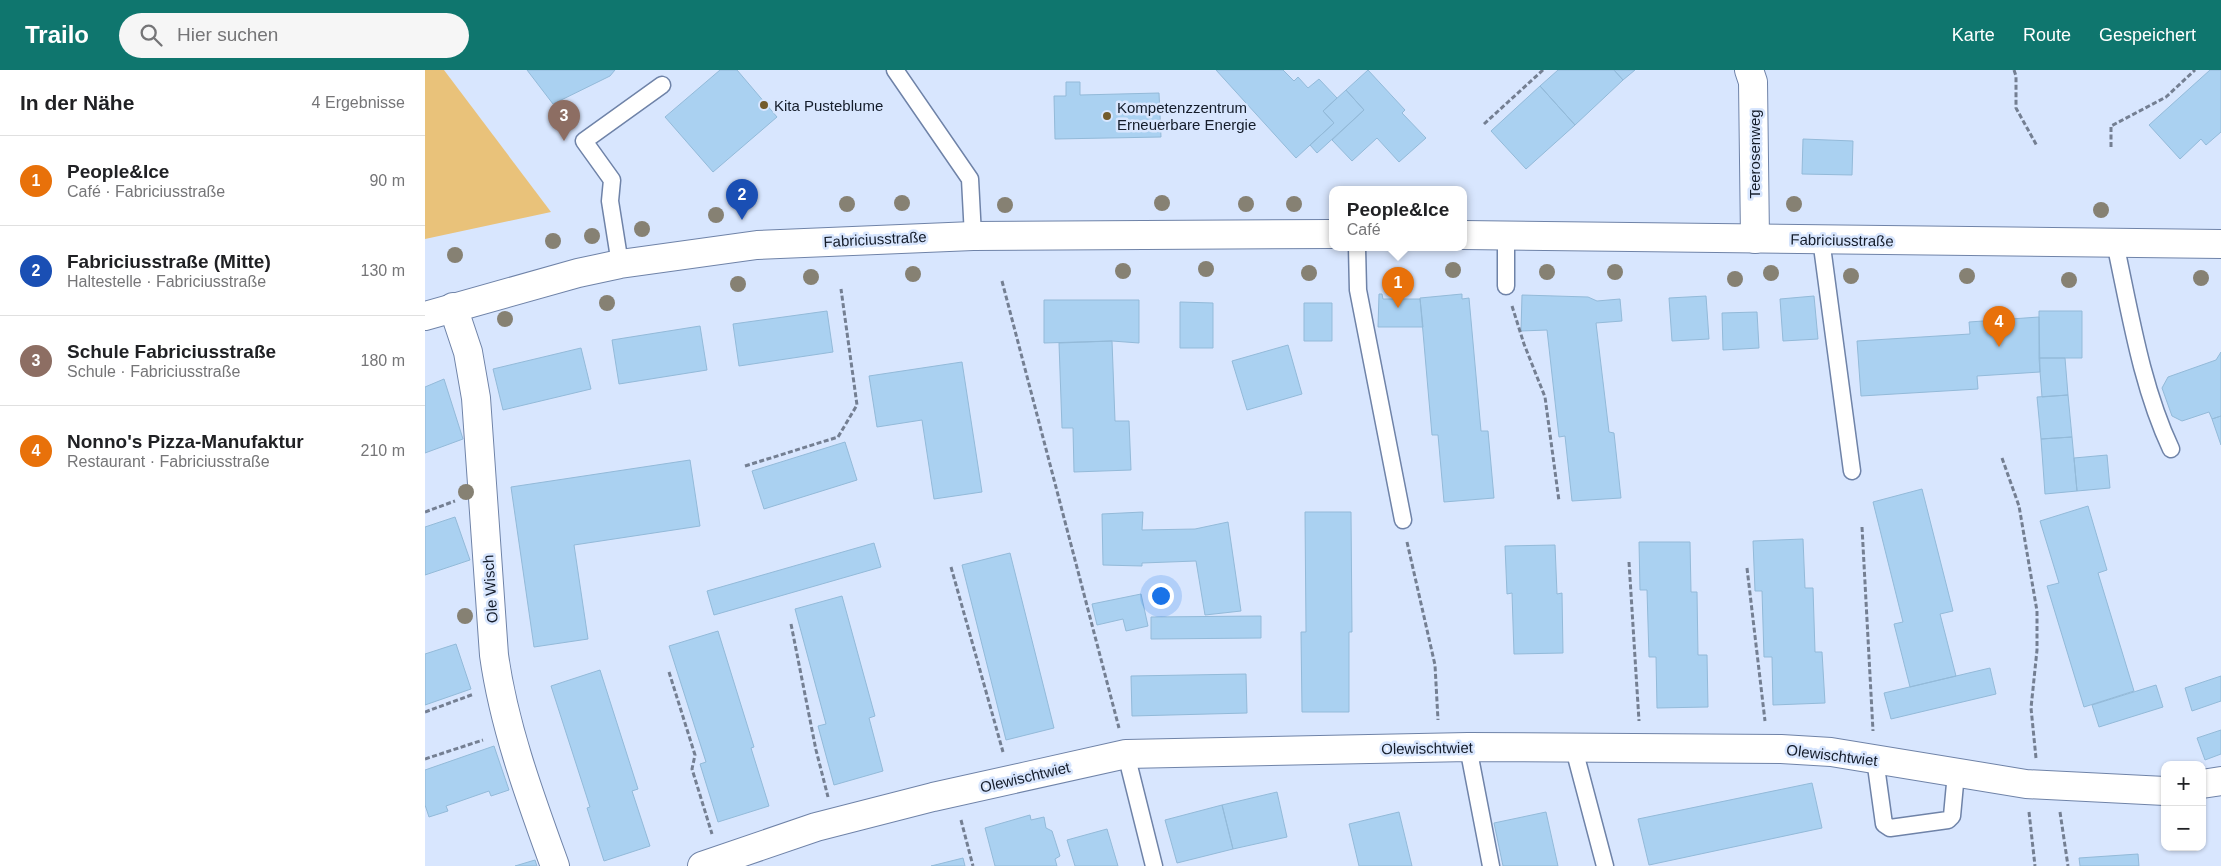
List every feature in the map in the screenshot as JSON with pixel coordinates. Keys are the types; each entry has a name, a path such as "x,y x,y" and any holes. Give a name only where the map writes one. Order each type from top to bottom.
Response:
{"street":[{"name":"Teerosenweg","path":"1749,70 1753,82 1755,239"},
{"name":"Fabriciusstraße","path":"425,316 453,306 620,264 757,245 973,236 1329,234"},
{"name":"Fabriciusstraße","path":"1467,235 2221,244"},
{"name":"Ole Wisch","path":"453,306 468,352 476,398 493,645 498,685 510,731 555,866"},
{"name":"Olewischtwiet","path":"711,863 835,822 1126,754 1440,748 1768,749 1831,752 2041,785 2161,790"},
{"path":"2206,783 2221,781"}],"lane":[{"path":"895,70 970,179 973,236"},
{"path":"620,264 610,201 612,180 584,141 662,85"},
{"path":"1505,236 1506,286"},
{"path":"1821,239 1852,471"},
{"path":"2115,243 2135,342 2160,427 2171,449"},
{"path":"1357,251 1358,290 1403,520"},
{"path":"1468,748 1491,866"},
{"path":"1574,749 1605,866"},
{"path":"1126,754 1154,866"},
{"path":"1875,760 1884,824 1890,828 1948,820 1952,816 1956,773"}],"path":[{"path":"1484,124 1543,70"},
{"path":"2014,70 2016,76 2015,108 2037,146"},
{"path":"2111,147 2111,126 2166,98 2195,70"},
{"path":"1002,281 1126,754"},
{"path":"1506,286 1524,344 1545,397 1559,501"},
{"path":"745,466 838,437 857,405 841,289"},
{"path":"2002,458 2019,506 2037,611 2037,650 2031,708 2041,785 2068,866"},
{"path":"1403,520 1435,665 1440,748"},
{"path":"1862,527 1875,760"},
{"path":"1629,562 1641,748"},
{"path":"951,567 1011,780"},
{"path":"1747,568 1768,749"},
{"path":"791,624 816,750 835,822"},
{"path":"669,672 695,755 691,769 711,863"},
{"path":"425,712 498,685"},
{"path":"425,759 510,731"},
{"path":"2035,866 2041,785"},
{"path":"953,793 973,866"}],"shaded area":[{"path":"425,70 444,70 551,212 425,239"}],"building":[{"path":"527,70 615,70 610,76 553,104"},
{"path":"720,70 737,70 777,117 713,172 665,117"},
{"path":"1216,70 1283,70 1294,81 1298,77 1308,88 1319,79 1337,98 1323,111 1334,123 1296,158"},
{"path":"1368,70 1405,110 1402,113 1426,138 1399,162 1377,138 1352,161 1332,140 1364,110 1346,90"},
{"path":"1558,70 1614,70 1623,80 1575,125 1540,86"},
{"path":"1614,70 1635,70 1623,80"},
{"path":"2210,70 2221,70 2221,132 2206,145 2201,139 2180,159 2149,125"},
{"name":"Kompetenzzentrum Erneuerbare Energie","path":"1066,82 1080,82 1080,95 1159,93 1161,137 1055,139 1054,96 1066,96"},
{"path":"1540,86 1575,125 1526,169 1491,131"},
{"path":"1346,90 1364,110 1317,153 1310,145 1334,123 1323,111"},
{"path":"1803,139 1853,141 1852,175 1802,174"},
{"path":"1379,294 1382,294 1383,299 1420,299 1423,327 1378,327"},
{"path":"1462,294 1462,299 1469,298 1481,431 1488,431 1494,498 1444,502 1438,435 1432,435 1420,298"},
{"path":"1522,295 1588,297 1597,301 1620,299 1622,321 1596,323 1609,432 1614,433 1621,498 1572,501 1565,436 1559,437 1547,330 1521,331"},
{"path":"1706,296 1709,339 1672,341 1669,298"},
{"path":"1814,296 1818,339 1783,341 1780,299"},
{"path":"1044,300 1139,300 1139,343 1112,341 1044,343"},
{"path":"1180,302 1213,303 1213,348 1180,348"},
{"path":"1304,303 1332,303 1332,341 1304,341"},
{"path":"827,311 833,352 739,366 733,324"},
{"path":"2039,311 2082,311 2082,358 2039,358"},
{"path":"1757,312 1759,348 1723,350 1722,313"},
{"path":"2039,317 2040,372 1977,376 1978,389 1861,396 1857,341 1970,334 1969,322"},
{"path":"700,326 707,370 619,384 612,340"},
{"path":"1112,341 1115,421 1129,421 1131,470 1074,472 1073,428 1062,428 1059,343"},
{"path":"1288,345 1302,394 1247,410 1232,361"},
{"path":"581,348 591,389 503,410 493,369"},
{"path":"2221,352 2221,416 2212,419 2209,412 2182,421 2172,416 2162,388 2168,377 2216,360"},
{"path":"2039,358 2065,358 2068,395 2042,397"},
{"path":"962,362 982,492 934,499 922,420 877,427 869,376"},
{"path":"444,379 463,439 425,453 425,387"},
{"path":"2068,395 2072,437 2041,439 2037,397"},
{"path":"2221,416 2221,445 2212,419"},
{"path":"2072,437 2077,491 2045,494 2041,439"},
{"path":"845,442 857,480 764,509 752,471"},
{"path":"2107,455 2110,488 2077,491 2074,458"},
{"path":"690,460 700,526 574,545 588,639 534,647 511,487"},
{"path":"1922,489 1953,611 1940,614 1956,676 1910,687 1894,624 1903,622 1873,502"},
{"path":"2088,506 2107,570 2098,573 2134,691 2084,707 2047,586 2059,583 2040,521"},
{"path":"1143,512 1142,530 1195,529 1228,522 1241,611 1205,615 1196,561 1142,563 1142,566 1103,565 1102,514"},
{"path":"1305,512 1351,512 1352,632 1349,632 1349,712 1302,712 1301,632 1306,632"},
{"path":"455,517 470,560 425,575 425,527"},
{"path":"1803,539 1805,588 1813,588 1815,652 1822,652 1825,703 1773,705 1772,657 1764,657 1762,591 1755,591 1753,541"},
{"path":"1639,542 1690,542 1691,592 1697,592 1698,655 1707,655 1708,707 1657,708 1656,657 1649,657 1647,590 1640,590"},
{"path":"874,543 881,567 714,615 707,591"},
{"path":"1555,545 1557,594 1562,593 1563,653 1514,654 1512,593 1507,594 1505,546"},
{"path":"1010,553 1054,728 1006,740 962,565"},
{"path":"1141,594 1148,626 1126,631 1123,619 1097,625 1092,604"},
{"path":"842,596 875,716 869,718 883,771 834,785 818,726 826,724 795,609"},
{"path":"1261,616 1261,638 1151,639 1151,617"},
{"path":"718,631 754,747 751,748 769,806 718,822 700,764 706,762 669,646"},
{"path":"456,644 471,689 425,705 425,654"},
{"path":"1990,668 1996,694 1891,719 1884,693"},
{"path":"600,670 638,789 632,791 650,846 604,861 587,808 590,807 551,686"},
{"path":"1246,674 1247,713 1132,716 1131,676"},
{"path":"2221,676 2221,701 2192,711 2185,688"},
{"path":"2156,685 2163,707 2099,727 2092,705"},
{"path":"2221,730 2221,754 2205,760 2197,738"},
{"path":"494,746 509,790 491,796 489,791 446,806 448,811 429,817 425,805 425,770"},
{"path":"1812,783 1822,828 1649,865 1638,819"},
{"path":"1277,792 1287,837 1233,849 1222,805"},
{"path":"1222,805 1233,849 1177,863 1165,820"},
{"path":"1399,812 1412,866 1359,866 1349,824"},
{"path":"1546,812 1558,866 1503,866 1494,823"},
{"path":"1030,815 1031,820 1044,817 1046,828 1052,831 1060,856 1055,859 1057,866 995,866 985,828"},
{"path":"1107,829 1118,866 1075,866 1067,840"},
{"path":"2138,854 2139,866 2080,866 2079,858"},
{"path":"963,858 965,866 931,866"},
{"path":"535,860 537,866 515,866"}],"place":[{"name":"Kita Pusteblume","path":"764,105"},
{"name":"Kompetenzzentrum Erneuerbare Energie","path":"1107,116"},
{"name":"Schule Fabriciusstraße","path":"564,141"},
{"name":"Fabriciusstraße (Mitte)","path":"742,220"},
{"name":"People&Ice","path":"1398,308"},
{"name":"Nonno's Pizza-Manufaktur","path":"1999,347"}]}
